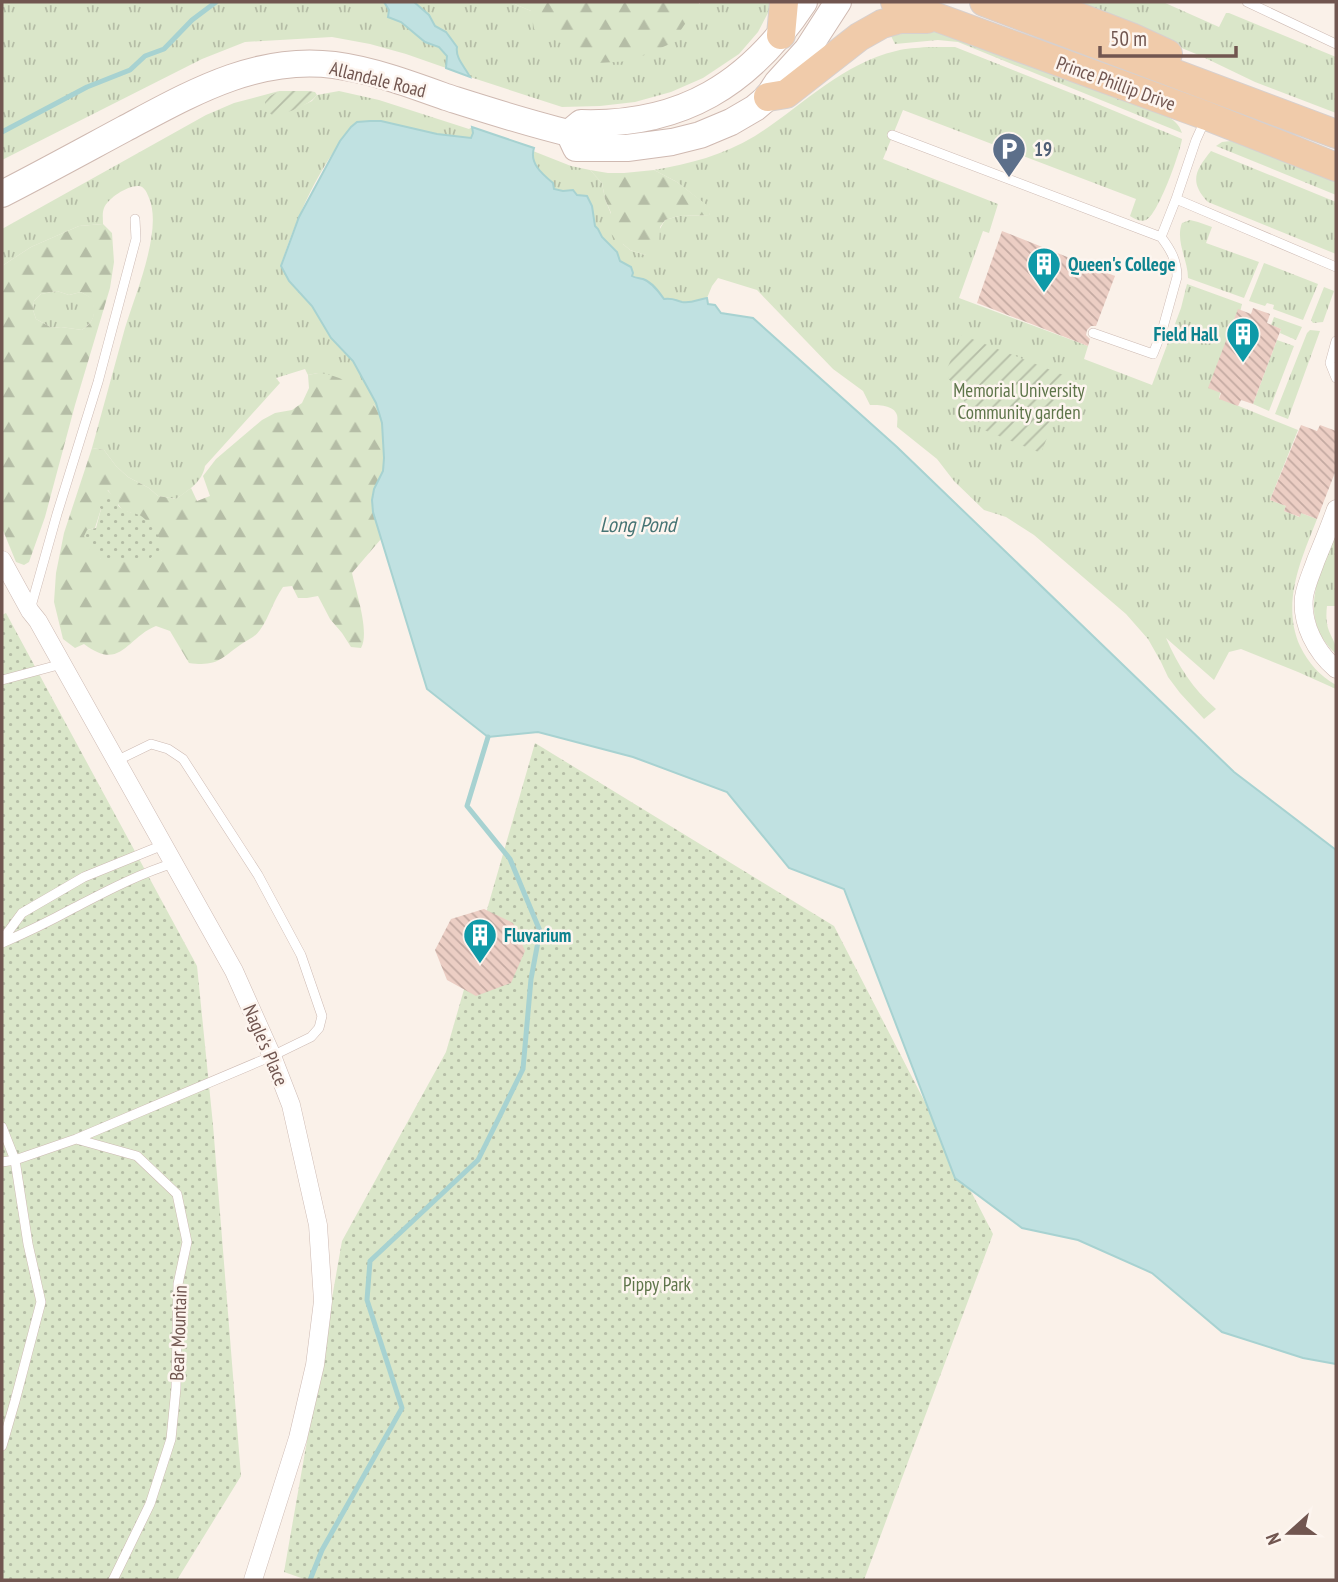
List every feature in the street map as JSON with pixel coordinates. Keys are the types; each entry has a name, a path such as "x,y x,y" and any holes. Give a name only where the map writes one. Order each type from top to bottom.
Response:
{"main road":[{"path":"781,35 784,2"},
{"path":"569,133 581,123 653,116 707,97 753,65 781,35 804,2"},
{"name":"Allandale Road","path":"2,194 194,91 262,68 295,64 332,65 386,77 523,122 569,133 576,148 627,148 672,142 700,135 732,122 755,108 768,97 807,50 838,2"},
{"name":"Prince Phillip Drive","path":"895,2 940,19 1211,103 1336,134"},
{"name":"Prince Phillip Drive","path":"984,2 1211,103 1336,167"},
{"path":"1040,2 1131,37 1181,60 1211,103"},
{"path":"768,97 786,94 859,37 882,24 900,19 940,19"}],"street":[{"path":"1336,509 1332,531 1308,581 1304,597 1307,626 1313,640 1336,669"},
{"name":"Nagle's Place","path":"2,559 234,971 272,1056 290,1105 318,1225 323,1301 315,1366 298,1438 253,1580"}],"lane":[{"path":"1247,2 1336,44"},
{"path":"1161,237 1211,103"},
{"path":"892,135 1161,237 1174,259 1177,277 1153,354 1093,333"},
{"path":"1175,199 1336,267"},
{"path":"30,611 98,382 136,239 135,219"},
{"path":"1336,341 1330,363 1336,378"},
{"path":"2,680 62,664"},
{"path":"2,1161 15,1160 76,1139 272,1056 311,1037 319,1028 322,1017 301,955 258,875 183,760 168,749 151,744 116,761"},
{"path":"2,942 22,913 84,877 163,845"},
{"path":"2,942 162,866 174,863"},
{"path":"2,1127 15,1160 28,1244 41,1302 2,1446"},
{"name":"Bear Mountain","path":"76,1139 137,1156 177,1194 187,1242 178,1284 176,1388 171,1439 150,1504 113,1580"}],"green space":[{"path":"2,2 384,2 389,10 388,17 401,22 425,42 439,47 448,56 446,68 370,44 332,37 245,42 202,59 2,160"},
{"path":"414,2 510,2 531,11 700,2 769,2 769,11 758,32 739,54 703,78 671,92 635,102 562,107 470,77 459,59 457,47 446,32 435,26 429,15"},
{"path":"510,2 700,2 672,43 631,61 598,63 534,29 531,11"},
{"path":"1070,2 1163,2 1219,27 1226,13 1229,13 1336,57 1336,113 1255,82 1201,56"},
{"path":"928,31 943,33 998,52 1166,116 1176,123 1182,133 958,42 938,40 895,44 891,36"},
{"path":"927,47 955,47 1182,139 1162,196 1151,216 1144,221 1130,216 1136,199 903,110 883,159 998,204 989,233 983,231 959,298 1088,346 1084,359 1152,385 1181,308 1187,284 1242,304 1219,398 1298,430 1270,500 1286,506 1284,511 1299,517 1301,513 1317,519 1295,582 1292,614 1303,652 1320,673 1336,685 1336,689 1241,649 1229,652 1214,680 1166,638 1187,677 1216,709 1204,719 1168,677 1148,639 1126,614 1034,535 1006,517 984,510 954,481 937,459 897,427 897,416 893,409 870,405 863,391 833,369 757,290 718,278 707,298 692,302 664,299 660,293 632,276 631,267 620,261 617,251 602,237 595,226 595,220 573,190 554,189 553,183 534,161 533,151 571,166 590,170 602,183 605,199 623,244 630,250 645,255 665,220 679,216 709,215 711,209 677,182 654,170 718,154 755,136 839,76 876,57"},
{"path":"279,91 270,96 293,110 312,101 317,95 339,91 379,100 469,129 472,127 473,133 471,138 437,134 381,121 357,122 321,171 281,265 289,281 312,306 331,338 353,361 376,403 382,423 374,405 318,373 308,375 305,369 276,378 280,383 205,466 194,485 176,499 158,496 128,477 104,450 92,448 146,263 153,227 147,192 139,186 124,190 106,204 103,224 79,226 31,247 2,266 2,229 206,115 234,103"},
{"path":"279,91 308,91 317,95 303,106 274,116 265,107 265,102"},
{"path":"1231,141 1336,181 1336,195 1216,146"},
{"path":"1211,151 1336,202 1336,254 1208,202 1198,188 1196,176"},
{"path":"590,170 624,173 654,170 677,182 712,209 709,215 679,216 665,220 660,227 659,247 645,255 617,242 611,233 611,213 602,183"},
{"path":"1190,220 1212,227 1206,243 1259,262 1244,298 1188,278 1180,230 1182,223"},
{"path":"103,224 112,233 114,262 110,288 45,517 29,562 24,565 16,562 2,528 2,266 31,247 79,226","holes":["57,291 69,295 81,292 92,299 93,317 82,330 52,328 36,319 34,301 41,294"]},
{"path":"1264,263 1318,284 1303,320 1273,309 1274,305 1267,303 1265,306 1249,301"},
{"path":"1324,287 1334,291 1323,322 1313,323 1311,320"},
{"path":"57,291 69,295 81,292 93,299 93,316 82,330 52,328 36,319 34,301 41,294"},
{"path":"1274,317 1302,327 1296,340 1280,333 1281,329 1271,325"},
{"path":"1310,330 1320,331 1288,419 1275,414"},
{"name":"Memorial University Community garden","path":"962,335 1071,378 1041,453 984,430 945,373"},
{"path":"1277,340 1294,346 1269,411 1253,404"},
{"path":"308,375 328,375 358,388 373,404 382,423 384,469 372,498 381,539 352,573 363,622 361,648 351,647 330,619 318,596 298,598 292,586 283,587 256,634 224,657 207,664 189,663 170,631 156,626 115,654 96,652 84,644 75,648 63,639 54,602 56,573 64,533 92,448 104,450 128,477 158,496 176,499 191,488 197,501 210,496 203,476 216,459 262,420 275,413 292,410 302,403 309,388","holes":["108,490 123,511 144,519 158,536 162,550 150,559 101,559 87,530 95,528 101,509 98,505"]},
{"path":"107,490 119,501 120,508 143,517 151,525 162,546 158,555 153,555 150,559 101,559 90,550 84,536 87,530 96,528 101,509 97,505"},
{"path":"1334,538 1336,606 1327,606 1326,616 1336,654 1320,634 1314,614 1315,592 1321,568"},
{"path":"6,613 197,966 213,1125 241,1476 177,1580 2,1580 2,615"},
{"name":"Pippy Park","path":"535,743 834,926 993,1234 864,1580 307,1580 284,1572 342,1241 446,1052"}],"water":[{"path":"384,2 414,2 429,15 435,26 446,32 457,47 459,59 470,77 446,68 447,56 439,47 425,42 401,22 388,17 389,10"},
{"name":"Long Pond","path":"381,121 437,134 471,138 472,127 534,148 533,159 541,172 553,183 554,189 573,190 577,195 587,196 592,206 595,226 617,252 620,261 631,267 632,276 649,282 664,299 692,302 707,298 708,304 715,305 721,313 753,318 897,447 1234,772 1336,850 1336,1364 1303,1358 1222,1332 1152,1273 1078,1240 1022,1228 955,1178 844,889 789,868 727,792 633,757 538,732 488,737 427,689 373,512 374,489 383,471 384,458 382,423 376,403 353,361 331,338 312,306 289,281 281,266 299,217 340,141 357,122"}],"building":[{"name":"Queen's College","path":"1002,231 1115,276 1096,326 1087,330 1086,335 1090,339 1088,346 977,303"},
{"name":"Field Hall","path":"1253,308 1270,314 1267,323 1281,329 1253,404 1241,400 1238,406 1219,399 1221,393 1208,388 1238,309 1251,314"},
{"path":"1301,425 1317,431 1320,425 1336,431 1336,470 1317,519 1284,511 1286,506 1270,500"},
{"name":"Fluvarium","path":"484,909 513,923 525,951 511,983 476,996 447,980 435,950 451,919"}],"waterway":[{"path":"2,132 87,87 130,70 145,56 164,49 192,20 216,2"},
{"path":"310,1580 322,1550 402,1408 367,1300 370,1261 478,1160 523,1069 531,979 540,931 510,859 467,806 488,737"}],"place":[{"name":"19","path":"1009,179"},
{"name":"Queen's College","path":"1044,294"},
{"name":"Field Hall","path":"1243,364"},
{"name":"Fluvarium","path":"480,965"}]}
